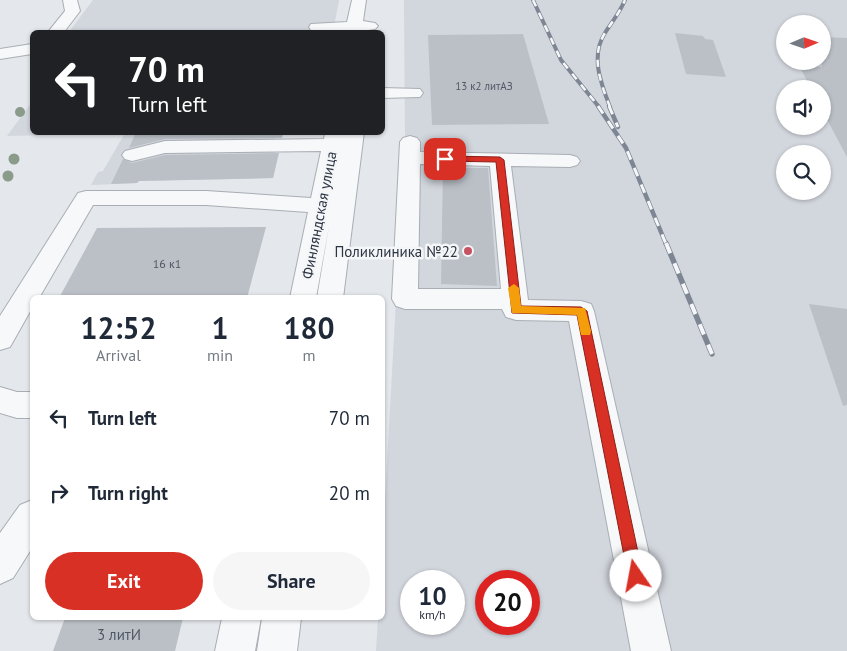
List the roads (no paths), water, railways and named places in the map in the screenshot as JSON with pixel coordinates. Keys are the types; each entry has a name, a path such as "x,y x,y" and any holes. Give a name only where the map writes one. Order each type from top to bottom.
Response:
{"street":[{"path":"58,30 73,11 70,0"},
{"path":"359,0 362,29"},
{"path":"362,29 373,9"},
{"path":"317,26 362,29"},
{"path":"0,54 27,50"},
{"path":"27,50 22,56 30,64"},
{"path":"385,93 414,93"},
{"name":"Финляндская улица","path":"330,295 354,135"},
{"path":"132,155 165,146 334,138"},
{"name":"Финляндская улица","path":"303,295 334,138"},
{"path":"515,299 405,299 409,150 500,160 570,161"},
{"path":"500,160 516,310 581,311 651,651"},
{"path":"0,339 86,198 158,196 252,200 320,208 343,208"},
{"path":"0,400 17,406 30,405"},
{"path":"0,565 30,520"},
{"path":"235,651 242,620"},
{"path":"277,651 282,620"}],"railway":[{"path":"533,0 561,60 599,107"},
{"path":"610,107 598,70 598,51 605,33 625,0"},
{"path":"598,106 626,148 666,244"},
{"path":"609,106 618,127"},
{"path":"666,243 712,354"}],"place":[{"name":"Поликлиника №22","path":"468,251"}]}
